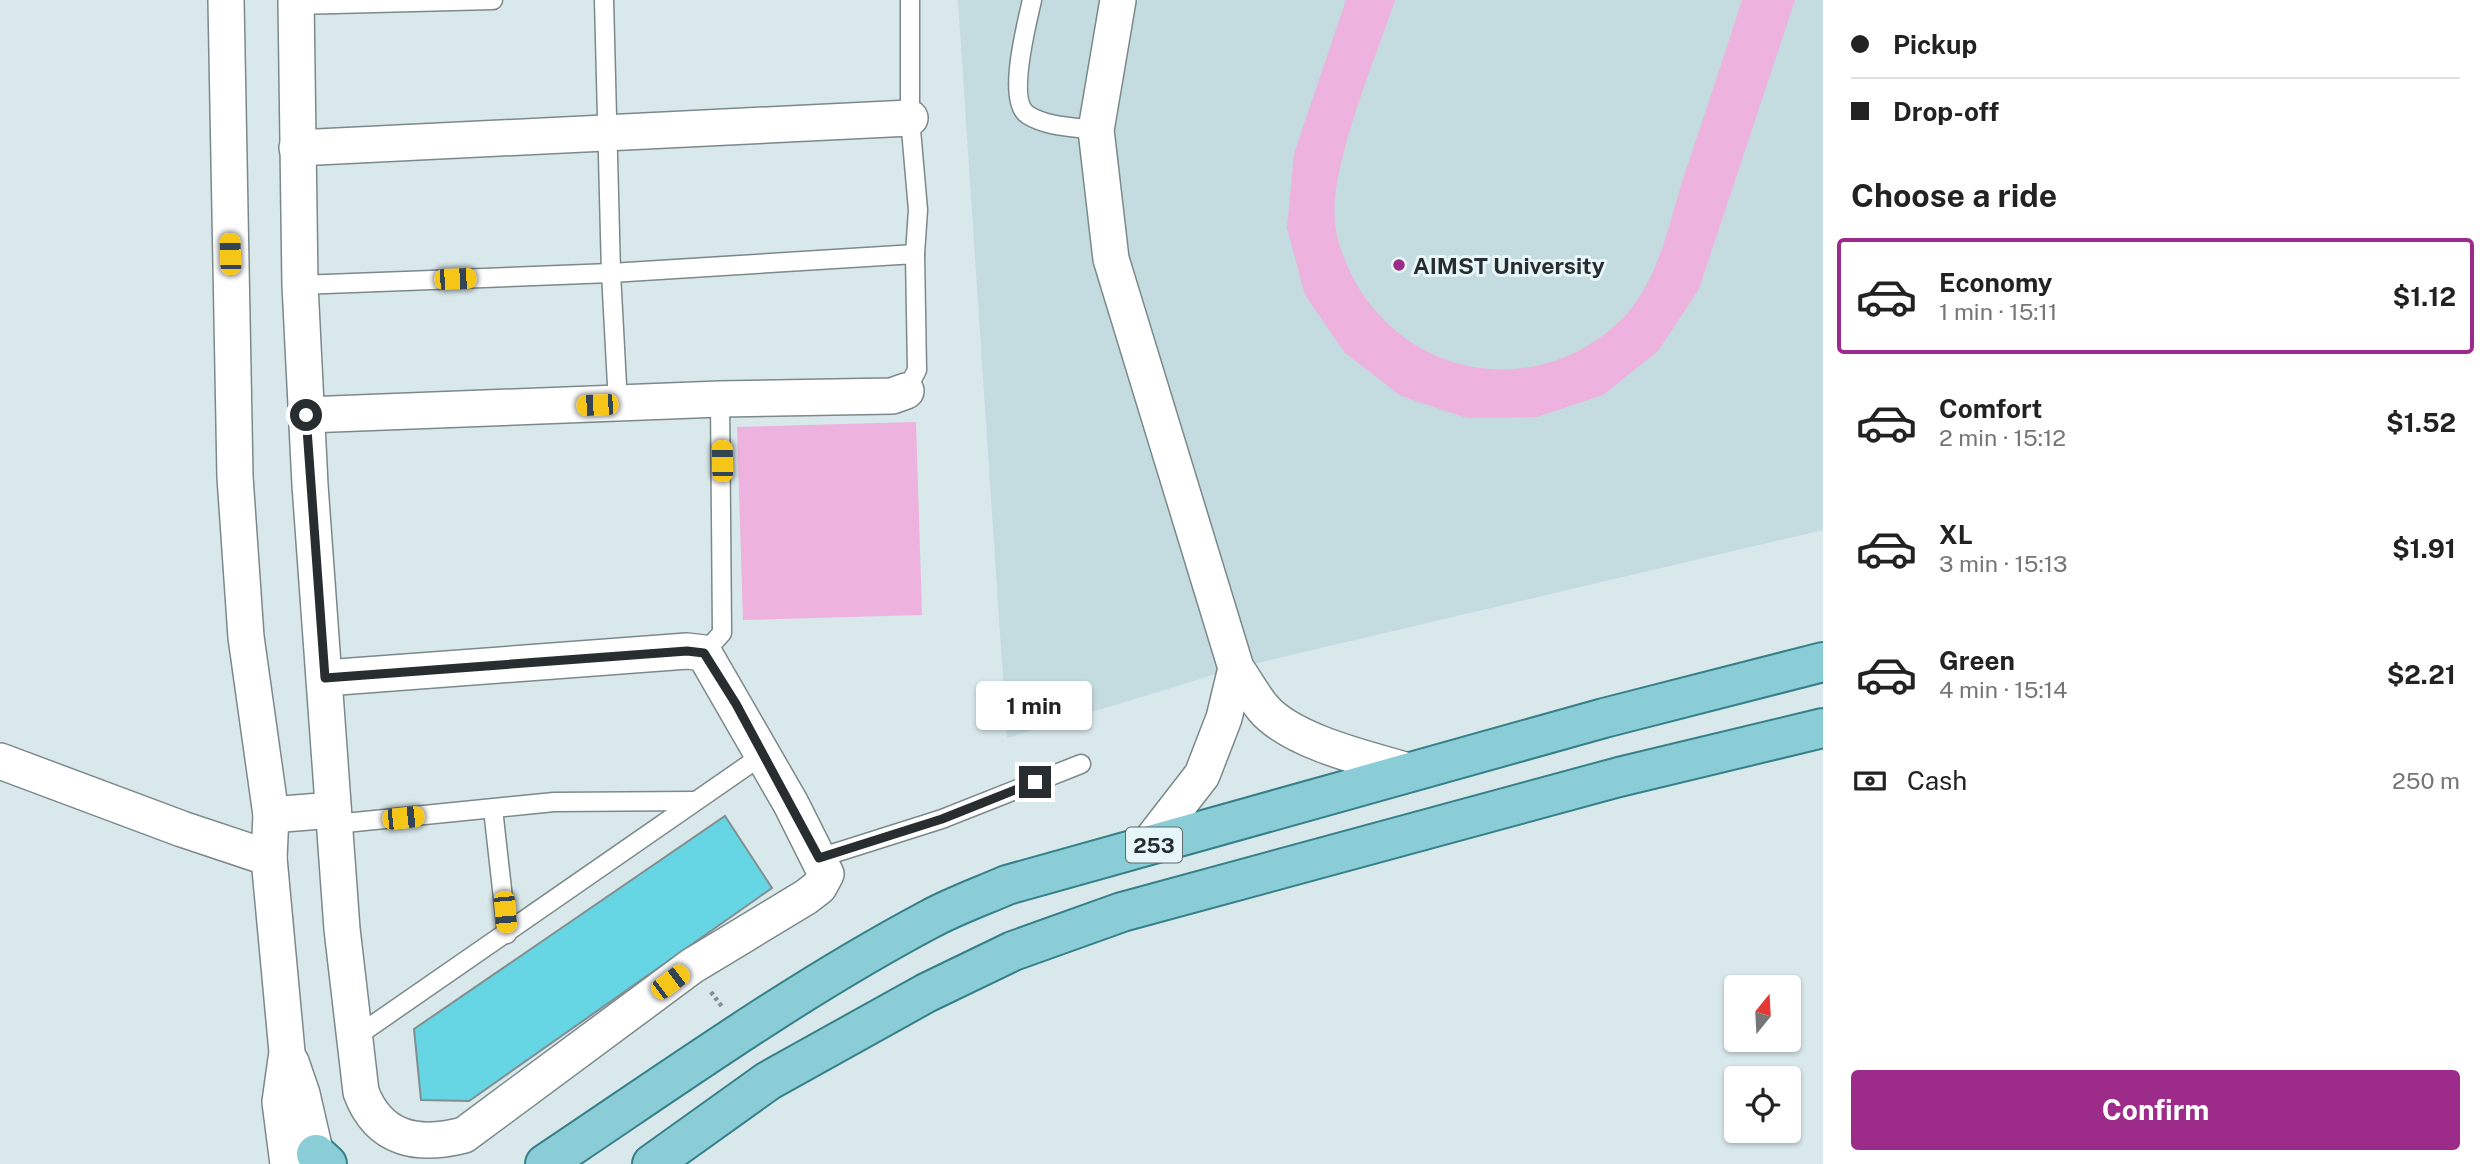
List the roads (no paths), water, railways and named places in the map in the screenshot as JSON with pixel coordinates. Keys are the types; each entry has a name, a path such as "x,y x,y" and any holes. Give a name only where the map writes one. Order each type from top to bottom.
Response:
{"main road":[{"name":"253","path":"545,1164 741,1032 931,918 1007,885 1412,772 1823,662"},
{"name":"253","path":"652,1164 768,1081 926,993 1013,951 1122,912 1619,777 1823,728"}],"street":[{"path":"226,0 235,477 246,637 271,815 269,858 287,1052 302,1094 312,1161"},
{"path":"1118,0 1096,130 1111,259 1236,668 1265,710 1298,733 1340,751 1412,772"},
{"path":"296,3 300,285 306,415 342,929 361,1092 369,1112 383,1127 409,1138 437,1142 464,1135 692,966 819,887 826,874 764,754 704,653 687,651 325,678"},
{"path":"297,148 910,118"},
{"path":"306,415 720,399 892,397 906,391"},
{"path":"1147,846 1202,775 1224,718 1236,668"},
{"path":"0,761 182,829 269,858"},
{"path":"271,815 334,817"}],"lane":[{"path":"296,3 493,0"},
{"path":"604,0 611,273 618,404"},
{"path":"906,391 917,370 915,254 918,200 910,118 910,0"},
{"path":"1032,0 1017,97 1024,113 1042,122 1096,130"},
{"path":"300,285 611,273 915,254"},
{"path":"704,653 722,633 720,399"},
{"path":"354,1038 764,754"},
{"path":"819,858 942,819 1081,764"},
{"path":"334,817 493,809 554,802 695,800"},
{"path":"493,809 507,934"}],"place":[{"name":"AIMST University","path":"1399,265"}]}
